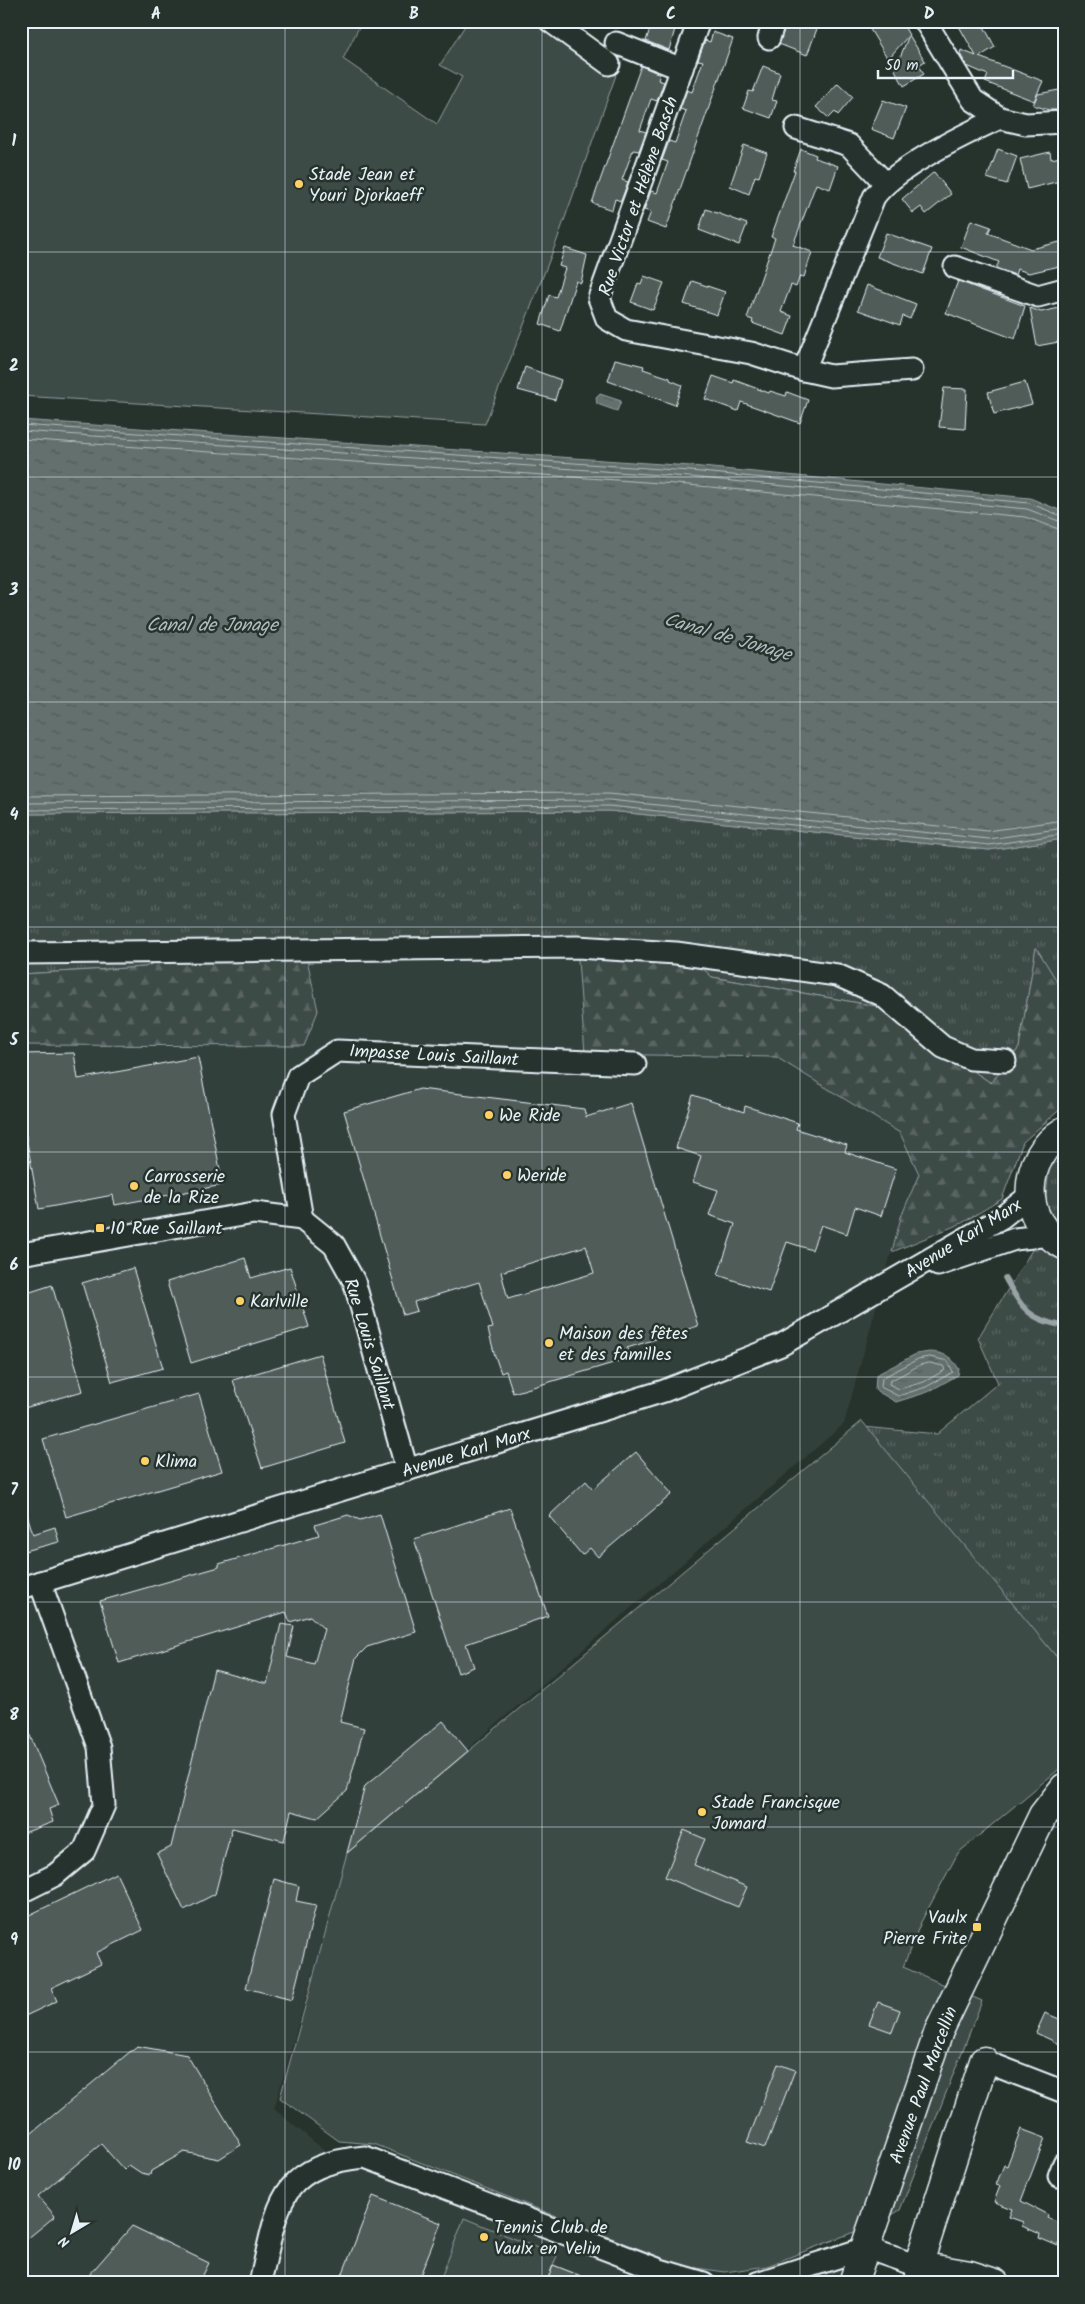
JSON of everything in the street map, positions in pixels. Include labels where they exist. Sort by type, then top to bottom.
[{"type":"main road","points":[[1057,1240],[1034,1210],[1030,1195],[1031,1177],[1037,1159],[1047,1144],[1064,1131]]},
{"type":"main road","name":"Avenue Paul Marcellin","points":[[853,2283],[939,2031],[1043,1815],[1064,1788]]},
{"type":"main road","points":[[918,2266],[984,2062]]},
{"type":"main road","points":[[918,2266],[951,2283]]},
{"type":"main road","points":[[918,2266],[970,2275],[995,2283]]},
{"type":"street","points":[[550,21],[609,64]]},
{"type":"street","name":"Rue Victor et Hélène Basch","points":[[700,21],[599,298],[607,319],[626,330],[751,354],[831,376],[912,370]]},
{"type":"street","points":[[925,21],[973,100],[1000,118],[1026,124],[1064,122]]},
{"type":"street","points":[[616,44],[682,70]]},
{"type":"street","points":[[804,370],[874,196],[884,183],[967,133],[1000,118]]},
{"type":"street","points":[[796,128],[849,145],[884,183]]},
{"type":"street","points":[[955,266],[1038,296],[1064,289]]},
{"type":"street","points":[[21,953],[577,946],[676,952],[837,975],[882,995],[943,1047],[971,1059],[1005,1061]]},
{"type":"street","name":"Impasse Louis Saillant","points":[[302,1219],[284,1114],[298,1076],[336,1051],[635,1064]]},
{"type":"street","name":"Avenue Karl Marx","points":[[31,1585],[664,1391],[781,1345],[1001,1218],[1030,1195]]},
{"type":"street","points":[[21,1254],[254,1213],[302,1219]]},
{"type":"street","name":"Rue Louis Saillant","points":[[302,1219],[334,1245],[354,1281],[408,1470]]},
{"type":"street","name":"Avenue Karl Marx","points":[[895,1280],[1015,1239],[1057,1240]]},
{"type":"street","points":[[21,1892],[55,1875],[84,1851],[104,1805],[99,1747],[31,1585]]},
{"type":"street","points":[[984,2062],[1064,2092]]},
{"type":"street","points":[[260,2283],[279,2203],[296,2179],[312,2168],[338,2159],[366,2157],[660,2270],[704,2283]]},
{"type":"street","points":[[757,2283],[866,2248],[918,2266]]},
{"type":"shaded area","points":[[577,944],[622,1053],[776,1057],[900,1133],[919,1174],[901,1217],[844,1424],[347,1853],[274,2109],[329,2154],[677,2283],[21,2283],[21,997],[318,1011],[304,945]]},
{"type":"shaded area","points":[[848,2265],[843,2283],[791,2283]]},
{"type":"green space","name":"Stade Jean et Youri Djorkaeff","points":[[21,21],[362,21],[343,59],[437,124],[462,77],[440,65],[468,21],[538,21],[616,75],[556,243],[485,424],[21,396]]},
{"type":"green space","points":[[609,811],[989,850],[1064,839],[1064,993],[1036,948],[1019,1048],[991,1083],[876,1006],[712,977],[676,943],[189,946],[145,967],[21,974],[21,814]]},
{"type":"green space","points":[[676,943],[712,977],[876,1006],[991,1083],[1019,1048],[1036,947],[1064,993],[1064,1106],[1023,1142],[1002,1199],[962,1223],[892,1252],[901,1217],[919,1174],[900,1133],[776,1057],[585,1054],[577,947]]},
{"type":"green space","points":[[304,945],[318,1011],[304,1046],[21,1045],[21,974],[145,967],[189,946]]},
{"type":"green space","points":[[1064,1154],[1064,1666],[863,1427],[937,1434],[998,1383],[978,1338],[1032,1250],[1045,1205],[1049,1169]]},
{"type":"green space","name":"Stade Francisque Jomard","points":[[862,1421],[1064,1666],[1064,1765],[958,1853],[921,1922],[903,1967],[982,2001],[900,2210],[882,2221],[767,2266],[725,2272],[682,2266],[374,2144],[339,2141],[280,2098],[347,1853]]},
{"type":"green space","name":"Tennis Club de Vaulx en Velin","points":[[464,2218],[557,2256],[553,2265],[599,2283],[439,2283]]},
{"type":"water","points":[[600,394],[621,401],[617,411],[597,404],[596,398]]},
{"type":"water","name":"Canal de Jonage","points":[[21,420],[691,466],[1030,498],[1064,512],[1064,839],[989,850],[609,811],[21,814]]},
{"type":"water","points":[[930,1352],[944,1354],[950,1358],[959,1369],[958,1375],[928,1392],[896,1402],[875,1390],[876,1375],[916,1354]]},
{"type":"building","points":[[787,21],[820,21],[807,55],[779,44]]},
{"type":"building","points":[[865,21],[901,21],[909,35],[888,59]]},
{"type":"building","points":[[956,21],[981,21],[995,47],[979,57],[1043,81],[1034,101],[985,82],[988,75],[967,66],[960,54],[961,50],[976,56]]},
{"type":"building","points":[[652,22],[675,29],[669,50],[646,41]]},
{"type":"building","points":[[713,32],[733,39],[666,229],[647,222],[651,212],[644,210],[651,191],[657,193],[668,162],[662,160],[669,141],[675,143],[686,111],[680,109],[687,90],[692,92],[703,61],[698,60],[705,40],[710,42]]},
{"type":"building","points":[[909,35],[925,61],[919,65],[924,74],[904,86],[895,70]]},
{"type":"building","points":[[641,66],[660,74],[658,80],[664,82],[657,101],[651,99],[640,130],[646,132],[639,151],[633,150],[622,180],[628,182],[621,201],[615,199],[612,210],[592,203]]},
{"type":"building","points":[[763,66],[780,73],[772,100],[777,101],[771,118],[743,108],[749,91],[753,92]]},
{"type":"building","points":[[838,83],[853,97],[838,115],[835,112],[829,118],[816,107]]},
{"type":"building","points":[[1064,89],[1064,110],[1049,110],[1033,105],[1038,94]]},
{"type":"building","points":[[883,100],[906,108],[894,138],[871,129]]},
{"type":"building","points":[[744,145],[767,153],[759,177],[755,176],[749,194],[730,186]]},
{"type":"building","points":[[801,149],[816,155],[815,158],[838,166],[830,189],[816,184],[793,245],[812,252],[804,277],[800,276],[796,287],[791,285],[781,312],[792,316],[785,335],[752,323],[753,320],[747,318],[775,238],[771,237]]},
{"type":"building","points":[[998,149],[1017,156],[1007,184],[987,178]]},
{"type":"building","points":[[1050,152],[1051,159],[1061,157],[1064,180],[1027,189],[1020,159]]},
{"type":"building","points":[[934,172],[951,194],[926,214],[921,207],[913,213],[902,199]]},
{"type":"building","points":[[706,209],[747,224],[739,245],[699,230]]},
{"type":"building","points":[[971,220],[991,227],[988,233],[1031,249],[1064,241],[1064,265],[1029,273],[1017,269],[1015,275],[996,268],[999,262],[961,247]]},
{"type":"building","points":[[886,233],[932,249],[923,274],[877,257]]},
{"type":"building","points":[[565,248],[587,255],[581,283],[576,281],[560,331],[540,324],[549,295],[556,297],[565,268],[559,266]]},
{"type":"building","points":[[644,276],[664,283],[653,310],[631,302],[638,283],[641,284]]},
{"type":"building","points":[[692,281],[725,292],[717,315],[684,304]]},
{"type":"building","points":[[958,281],[1025,306],[1015,339],[946,313]]},
{"type":"building","points":[[867,285],[916,304],[910,319],[903,316],[900,325],[858,310]]},
{"type":"building","points":[[1064,307],[1064,341],[1037,346],[1030,308],[1041,312]]},
{"type":"building","points":[[615,359],[644,366],[643,369],[670,378],[670,380],[682,385],[675,405],[608,381]]},
{"type":"building","points":[[525,367],[561,380],[555,400],[518,390]]},
{"type":"building","points":[[713,376],[733,383],[734,380],[769,393],[770,391],[786,396],[787,392],[808,400],[800,423],[741,402],[738,411],[705,399]]},
{"type":"building","points":[[1025,382],[1032,404],[994,414],[988,392]]},
{"type":"building","points":[[944,388],[967,389],[965,429],[939,427]]},
{"type":"building","points":[[74,1053],[78,1079],[198,1057],[223,1185],[115,1205],[113,1195],[39,1209],[21,1108],[21,1054]]},
{"type":"building","name":"Weride","points":[[420,1089],[584,1109],[586,1117],[631,1103],[698,1326],[627,1348],[630,1358],[513,1393],[506,1371],[501,1373],[495,1356],[488,1329],[493,1328],[479,1282],[414,1302],[417,1311],[403,1315],[344,1111]],"holes":[[[586,1246],[594,1273],[508,1299],[501,1272]]]},
{"type":"building","points":[[693,1095],[744,1112],[745,1106],[798,1123],[796,1129],[847,1145],[845,1152],[896,1169],[881,1216],[855,1207],[847,1234],[821,1225],[812,1250],[787,1242],[769,1292],[718,1275],[735,1224],[709,1215],[718,1190],[693,1182],[701,1156],[676,1148]]},
{"type":"building","points":[[245,1258],[251,1278],[290,1267],[309,1327],[191,1363],[167,1282]]},
{"type":"building","points":[[133,1268],[163,1368],[112,1382],[82,1283]]},
{"type":"building","points":[[52,1285],[83,1391],[21,1409],[21,1295]]},
{"type":"building","points":[[320,1354],[345,1443],[262,1468],[233,1380]]},
{"type":"building","points":[[199,1394],[222,1471],[66,1517],[43,1439]]},
{"type":"building","points":[[636,1452],[672,1494],[598,1557],[590,1548],[582,1555],[549,1516],[586,1481],[593,1489]]},
{"type":"building","points":[[25,1508],[33,1534],[55,1527],[59,1542],[21,1552],[21,1509]]},
{"type":"building","points":[[510,1508],[548,1616],[466,1644],[474,1667],[458,1673],[414,1539]]},
{"type":"building","points":[[380,1514],[416,1632],[367,1647],[356,1658],[340,1722],[364,1728],[347,1791],[317,1818],[291,1811],[284,1841],[232,1828],[215,1894],[184,1910],[157,1854],[171,1847],[214,1670],[267,1684],[281,1624],[294,1626],[287,1657],[314,1664],[324,1629],[310,1616],[290,1622],[286,1612],[119,1663],[100,1601],[219,1567],[219,1564],[319,1535],[315,1525],[348,1515],[360,1520]]},
{"type":"building","points":[[21,1714],[59,1805],[49,1809],[53,1822],[21,1834]]},
{"type":"building","points":[[443,1721],[468,1751],[347,1853],[365,1786]]},
{"type":"building","points":[[684,1830],[705,1839],[694,1865],[747,1887],[738,1907],[665,1877]]},
{"type":"building","points":[[116,1873],[143,1930],[96,1953],[101,1964],[51,1988],[57,2001],[21,2018],[21,1919]]},
{"type":"building","points":[[274,1879],[299,1886],[296,1901],[316,1905],[292,2000],[246,1988]]},
{"type":"building","points":[[878,2002],[900,2010],[892,2032],[869,2024]]},
{"type":"building","points":[[1045,2013],[1064,2021],[1064,2046],[1036,2033]]},
{"type":"building","points":[[137,2046],[187,2055],[241,2145],[219,2159],[184,2152],[151,2171],[150,2175],[141,2173],[129,2165],[124,2170],[101,2144],[38,2196],[55,2216],[21,2244],[21,2142]]},
{"type":"building","points":[[778,2064],[795,2070],[765,2148],[747,2142]]},
{"type":"building","points":[[1021,2129],[1045,2138],[1021,2201],[1048,2215],[1047,2218],[1064,2225],[1064,2244],[1060,2243],[1058,2246],[1039,2238],[1040,2234],[1022,2226],[1023,2222],[1009,2217],[1012,2209],[994,2202],[1000,2186],[996,2185],[1004,2165],[1007,2166]]},
{"type":"building","points":[[373,2196],[441,2223],[417,2283],[339,2283]]},
{"type":"building","points":[[132,2226],[209,2263],[199,2283],[82,2283]]},
{"type":"building","points":[[553,2265],[596,2282],[596,2283],[546,2283]]},
{"type":"waterway","points":[[1005,1278],[1027,1311],[1042,1320],[1064,1326]]},
{"type":"place","name":"Stade Jean et Youri Djorkaeff","points":[[299,184]]},
{"type":"place","name":"We Ride","points":[[489,1115]]},
{"type":"place","name":"Weride","points":[[507,1175]]},
{"type":"place","name":"Carrosserie de la Rize","points":[[134,1186]]},
{"type":"place","name":"10 Rue Saillant","points":[[100,1228]]},
{"type":"place","name":"Karlville","points":[[240,1301]]},
{"type":"place","name":"Maison des fêtes et des familles","points":[[549,1343]]},
{"type":"place","name":"Klima","points":[[145,1461]]},
{"type":"place","name":"Stade Francisque Jomard","points":[[702,1812]]},
{"type":"place","name":"Vaulx Pierre Frite","points":[[977,1927]]},
{"type":"place","name":"Tennis Club de Vaulx en Velin","points":[[484,2237]]}]
